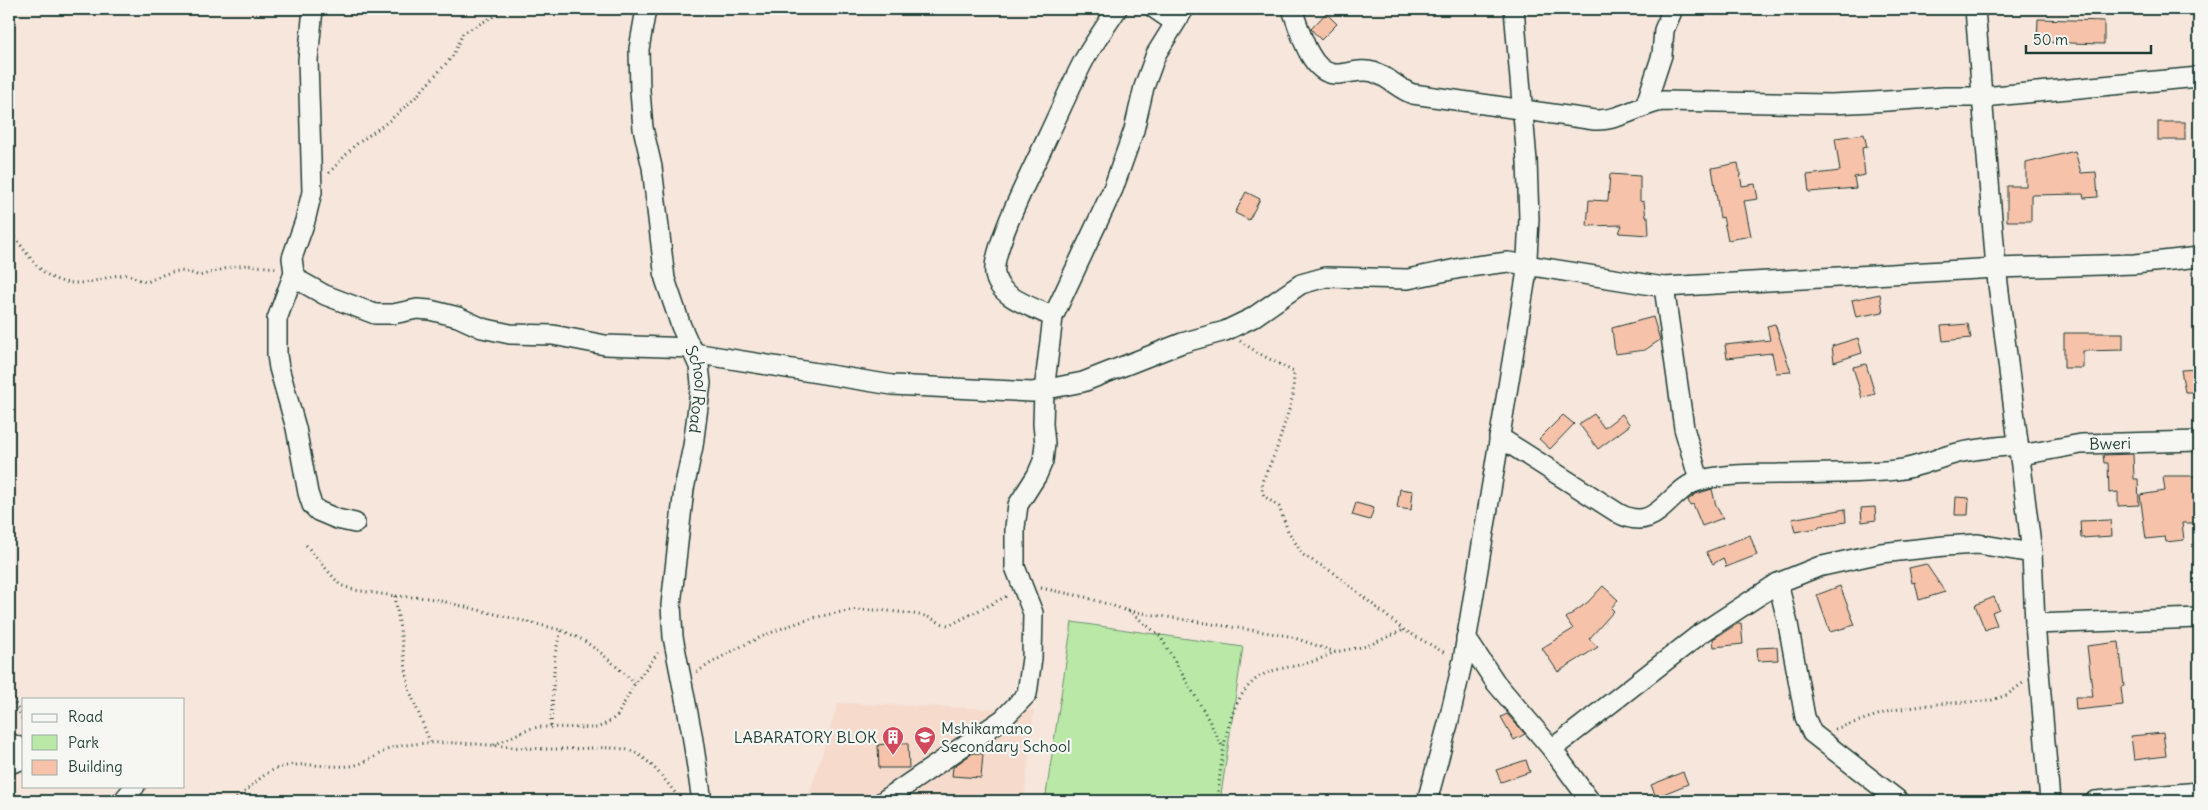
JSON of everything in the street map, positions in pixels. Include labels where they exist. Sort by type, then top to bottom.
[{"type":"street","points":[[313,9],[308,60],[312,192],[305,221],[292,258],[293,271],[277,319],[277,355],[296,428],[308,493],[312,504],[318,512],[355,523]]},
{"type":"street","name":"School Road","points":[[646,9],[639,49],[640,91],[643,128],[652,167],[665,279],[681,326],[693,351],[701,383],[694,446],[684,489],[671,605],[672,637],[702,794]]},
{"type":"street","points":[[1053,317],[1001,289],[995,274],[995,262],[999,247],[1028,177],[1085,59],[1117,9]]},
{"type":"street","points":[[884,801],[1002,720],[1027,694],[1034,628],[1033,613],[1015,567],[1015,527],[1018,505],[1038,475],[1043,462],[1045,444],[1043,424],[1044,391],[1053,317],[1113,189],[1131,138],[1144,87],[1156,54],[1179,15],[1155,9]]},
{"type":"street","points":[[1292,9],[1306,48],[1321,68],[1330,73],[1370,71],[1385,77],[1397,87],[1412,94],[1600,120],[1624,114],[1646,104],[1679,100],[1831,104],[1945,97],[1983,97],[2199,77]]},
{"type":"street","points":[[1427,801],[1448,724],[1462,660],[1528,264],[1529,219],[1523,110],[1514,9]]},
{"type":"street","points":[[1646,104],[1662,56],[1664,30],[1673,9]]},
{"type":"street","points":[[1975,9],[1996,268],[2032,553],[2038,671],[2050,801]]},
{"type":"street","points":[[293,271],[300,281],[325,295],[375,314],[393,314],[417,309],[430,310],[458,317],[482,328],[510,334],[553,335],[605,345],[693,351],[892,385],[1044,391],[1083,382],[1175,346],[1225,331],[1252,318],[1301,284],[1318,278],[1408,279],[1497,263],[1528,264],[1664,287],[1996,268],[2135,264],[2199,257]]},
{"type":"street","points":[[1499,437],[1628,519],[1636,520],[1651,516],[1699,480],[1684,428],[1664,287]]},
{"type":"street","name":"Bweri","points":[[1699,480],[1724,475],[1854,473],[1898,470],[1928,463],[1953,454],[1982,448],[2020,450],[2081,444],[2199,441]]},
{"type":"street","points":[[1552,749],[1700,634],[1778,583],[1818,567],[1882,553],[1978,544],[2032,553]]},
{"type":"street","points":[[1778,583],[1788,624],[1805,717],[1812,733],[1899,801]]},
{"type":"street","points":[[2035,624],[2199,618]]},
{"type":"street","points":[[1466,638],[1496,682],[1552,749],[1590,801]]},
{"type":"street","points":[[9,743],[22,748]]},
{"type":"street","points":[[9,764],[22,760]]},
{"type":"street","points":[[122,801],[133,788]]},
{"type":"street","points":[[2095,801],[2199,792]]},
{"type":"street","points":[[702,794],[718,801]]},
{"type":"path","points":[[312,192],[354,146],[389,121],[414,98],[452,57],[464,33],[507,9]]},
{"type":"path","points":[[9,229],[34,262],[50,278],[62,282],[84,283],[120,275],[129,275],[146,282],[176,270],[188,271],[199,276],[246,265],[293,271]]},
{"type":"path","points":[[1225,331],[1260,354],[1292,369],[1295,376],[1293,395],[1281,435],[1263,480],[1262,492],[1264,496],[1280,507],[1288,532],[1303,554],[1334,573],[1404,630],[1435,649],[1462,660]]},
{"type":"path","points":[[306,544],[340,585],[354,590],[395,596],[429,598],[561,630],[582,640],[595,649],[635,683]]},
{"type":"path","points":[[682,682],[712,662],[755,640],[787,627],[833,615],[874,610],[924,616],[950,625],[1008,596],[1015,567]]},
{"type":"path","points":[[1023,585],[1085,597],[1129,611],[1289,636],[1335,652]]},
{"type":"path","points":[[395,596],[409,690],[430,742]]},
{"type":"path","points":[[1129,611],[1160,636],[1204,711],[1223,748]]},
{"type":"path","points":[[551,726],[555,654],[561,630]]},
{"type":"path","points":[[1217,801],[1223,748],[1240,695],[1252,681],[1269,672],[1315,661],[1335,652],[1367,646],[1404,630]]},
{"type":"path","points":[[493,745],[528,729],[551,726],[597,728],[607,723],[617,716],[649,662],[672,637]]},
{"type":"path","points":[[1812,733],[1842,728],[1893,710],[1945,703],[1988,701],[2007,695],[2038,671]]},
{"type":"path","points":[[9,690],[22,719]]},
{"type":"path","points":[[232,801],[265,774],[276,769],[298,765],[351,766],[397,747],[451,741],[553,750],[621,749],[634,752],[658,773],[681,801]]},
{"type":"shaded area","name":"Mshikamano Secondary School","points":[[838,703],[1034,710],[1024,801],[807,801]]},
{"type":"green space","points":[[1072,622],[1243,647],[1220,801],[1045,801]]},
{"type":"building","points":[[1326,13],[1337,24],[1321,40],[1311,29]]},
{"type":"building","points":[[2038,19],[2104,21],[2104,44],[2037,42]]},
{"type":"building","points":[[2158,122],[2185,122],[2185,140],[2158,140]]},
{"type":"building","points":[[1864,134],[1867,147],[1862,148],[1865,175],[1854,177],[1856,188],[1809,192],[1807,175],[1840,171],[1835,138]]},
{"type":"building","points":[[2075,151],[2081,173],[2096,172],[2098,197],[2084,198],[2083,194],[2031,195],[2031,221],[2007,221],[2007,186],[2026,186],[2026,163]]},
{"type":"building","points":[[1738,163],[1742,186],[1755,184],[1758,199],[1744,201],[1751,236],[1728,240],[1723,217],[1720,218],[1712,168]]},
{"type":"building","points":[[1610,174],[1640,176],[1640,201],[1644,202],[1646,217],[1648,217],[1649,235],[1619,233],[1622,225],[1587,226],[1589,200],[1608,201]]},
{"type":"building","points":[[1246,192],[1260,199],[1249,220],[1235,213]]},
{"type":"building","points":[[1880,294],[1883,312],[1856,317],[1852,300]]},
{"type":"building","points":[[1653,317],[1660,340],[1645,350],[1615,354],[1612,328]]},
{"type":"building","points":[[1775,324],[1791,372],[1776,373],[1772,353],[1727,358],[1725,345],[1770,340],[1767,326]]},
{"type":"building","points":[[1968,324],[1971,338],[1943,341],[1941,326]]},
{"type":"building","points":[[2064,333],[2123,333],[2123,350],[2083,351],[2083,368],[2064,368]]},
{"type":"building","points":[[1858,338],[1862,353],[1834,362],[1832,346]]},
{"type":"building","points":[[1866,364],[1875,394],[1862,398],[1853,367]]},
{"type":"building","points":[[2199,369],[2199,392],[2185,392],[2181,370]]},
{"type":"building","points":[[1594,414],[1604,428],[1622,414],[1630,425],[1598,449],[1579,424]]},
{"type":"building","points":[[1563,415],[1574,424],[1550,449],[1539,439]]},
{"type":"building","points":[[2133,454],[2134,479],[2138,479],[2139,505],[2118,506],[2118,492],[2109,493],[2108,463],[2104,463],[2103,455]]},
{"type":"building","points":[[2163,476],[2199,476],[2199,523],[2182,523],[2184,540],[2166,542],[2165,537],[2146,539],[2140,495],[2165,491]]},
{"type":"building","points":[[1400,489],[1413,491],[1411,510],[1397,508]]},
{"type":"building","points":[[1712,489],[1716,506],[1723,518],[1702,526],[1693,504],[1690,505],[1688,500],[1696,494]]},
{"type":"building","points":[[1956,497],[1969,498],[1968,515],[1955,515]]},
{"type":"building","points":[[1356,503],[1374,508],[1370,520],[1352,515]]},
{"type":"building","points":[[1875,507],[1876,520],[1862,522],[1861,508]]},
{"type":"building","points":[[1845,509],[1846,522],[1795,532],[1792,519]]},
{"type":"building","points":[[2111,520],[2112,536],[2081,538],[2080,521]]},
{"type":"building","points":[[1750,535],[1757,555],[1726,567],[1723,558],[1713,564],[1706,552]]},
{"type":"building","points":[[1926,564],[1945,592],[1919,600],[1915,582],[1912,583],[1909,568]]},
{"type":"building","points":[[1603,586],[1618,600],[1611,608],[1614,611],[1589,639],[1598,647],[1558,672],[1542,648],[1573,629],[1566,618],[1588,602]]},
{"type":"building","points":[[1840,586],[1855,625],[1830,632],[1817,595]]},
{"type":"building","points":[[1994,597],[1999,609],[1992,612],[1997,625],[1985,630],[1975,605]]},
{"type":"building","points":[[1741,623],[1743,644],[1714,647],[1713,639]]},
{"type":"building","points":[[2119,642],[2124,686],[2121,687],[2123,705],[2076,710],[2075,697],[2093,697],[2087,646]]},
{"type":"building","points":[[1777,647],[1778,660],[1758,661],[1757,648]]},
{"type":"building","points":[[1507,714],[1525,734],[1514,740],[1501,717]]},
{"type":"building","points":[[2163,733],[2166,756],[2134,760],[2131,736]]},
{"type":"building","name":"LABARATORY BLOK","points":[[908,743],[909,768],[879,768],[878,745]]},
{"type":"building","points":[[973,753],[983,754],[981,778],[952,776],[953,767]]},
{"type":"building","points":[[1526,760],[1530,772],[1501,782],[1496,770]]},
{"type":"building","points":[[1683,772],[1688,784],[1656,797],[1651,785]]},
{"type":"place","name":"LABARATORY BLOK","points":[[893,756]]},
{"type":"place","name":"Mshikamano Secondary School","points":[[925,756]]}]
